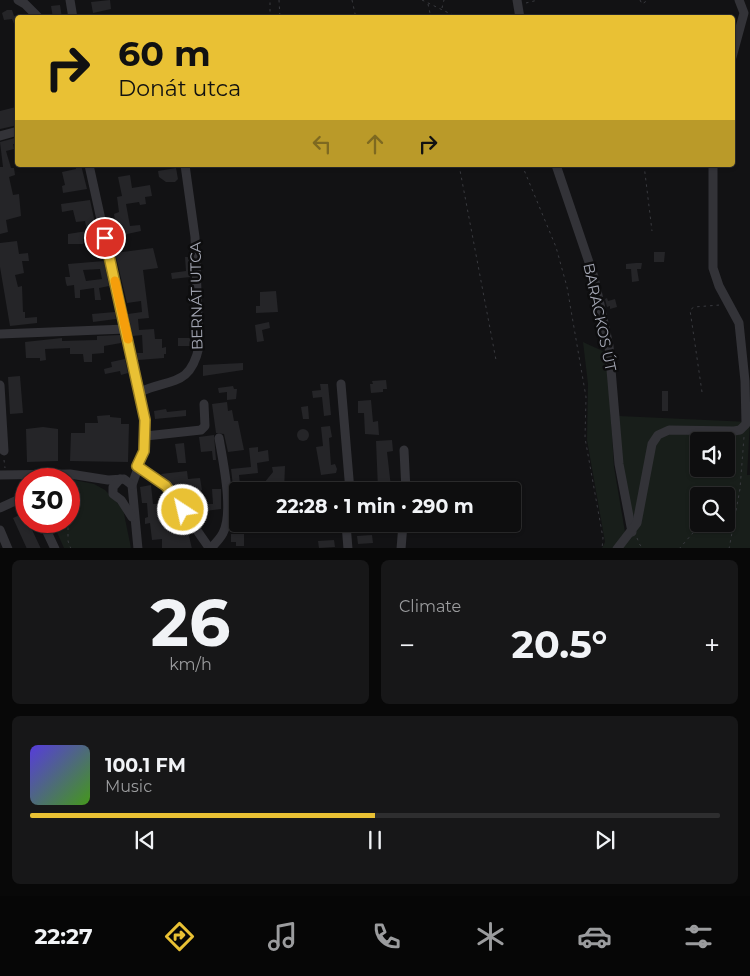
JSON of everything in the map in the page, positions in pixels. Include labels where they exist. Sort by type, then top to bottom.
[{"type":"street","points":[[18,0],[36,15]]},
{"type":"street","points":[[70,0],[72,15]]},
{"type":"street","points":[[735,48],[747,10],[739,0]]},
{"type":"street","points":[[518,2],[520,15]]},
{"type":"street","points":[[0,136],[15,132]]},
{"type":"street","points":[[88,167],[140,392],[146,436],[144,451],[137,466],[132,485],[138,548]]},
{"type":"street","name":"BERNÁT UTCA","points":[[140,392],[152,386],[173,382],[187,375],[196,359],[199,347],[196,236],[185,167]]},
{"type":"street","name":"BARACKOS ÚT","points":[[557,167],[594,277],[609,346],[619,464],[632,532]]},
{"type":"street","points":[[617,548],[632,532],[640,512],[652,444],[658,435],[669,430],[734,431],[740,430],[746,424],[741,333],[736,314],[715,278],[713,268],[713,167]]},
{"type":"street","points":[[0,334],[126,329]]},
{"type":"street","points":[[341,384],[349,482]]},
{"type":"street","points":[[0,385],[4,451]]},
{"type":"street","points":[[146,436],[201,430],[205,426],[204,404]]},
{"type":"street","points":[[137,466],[166,486],[210,548],[223,534],[227,510],[219,438]]},
{"type":"street","points":[[404,450],[406,482]]},
{"type":"street","points":[[112,491],[114,484],[137,466]]},
{"type":"street","points":[[80,476],[122,479],[132,485]]},
{"type":"street","points":[[93,478],[112,491],[115,497],[121,500],[135,522]]},
{"type":"street","points":[[121,500],[128,499],[132,494]]},
{"type":"street","points":[[0,508],[15,501]]},
{"type":"street","points":[[0,530],[8,548]]},
{"type":"street","points":[[347,532],[348,548]]},
{"type":"street","points":[[401,548],[402,532]]},
{"type":"street","points":[[48,533],[55,548]]},
{"type":"path","points":[[270,0],[270,15]]},
{"type":"path","points":[[279,0],[280,15]]},
{"type":"path","points":[[352,0],[355,15]]},
{"type":"path","points":[[422,0],[453,15]]},
{"type":"path","points":[[441,9],[444,0]]},
{"type":"path","points":[[518,2],[538,0]]},
{"type":"path","points":[[640,0],[642,4],[648,0]]},
{"type":"path","points":[[428,3],[430,15]]},
{"type":"path","points":[[459,167],[496,360]]},
{"type":"path","points":[[523,167],[556,247],[567,287],[586,397],[585,438],[603,538],[602,548]]},
{"type":"path","points":[[644,167],[652,231]]},
{"type":"path","points":[[702,392],[690,310],[694,307],[723,305],[729,302]]},
{"type":"path","points":[[729,548],[740,489],[746,424]]},
{"type":"path","points":[[3,475],[4,451]]},
{"type":"path","points":[[632,532],[644,548]]},
{"type":"path","points":[[679,548],[693,532]]},
{"type":"path","points":[[68,533],[68,541],[72,548]]},
{"type":"shaded area","points":[[583,342],[607,353],[614,467],[625,532],[633,520],[621,461],[619,416],[750,422],[747,475],[750,475],[750,548],[602,548],[605,542],[587,440],[588,384]]},
{"type":"shaded area","points":[[80,481],[94,484],[105,490],[123,509],[131,548],[64,548],[57,533],[80,533]]},
{"type":"building","points":[[110,0],[111,9],[93,13],[91,2]]},
{"type":"building","points":[[60,5],[62,15],[52,15],[51,6]]},
{"type":"building","points":[[12,10],[15,16],[15,26],[12,19],[4,20],[2,13]]},
{"type":"building","points":[[15,107],[15,126],[0,129],[0,111]]},
{"type":"building","points":[[15,138],[14,149],[6,151],[11,168],[14,168],[15,175],[9,177],[13,195],[19,194],[21,216],[6,220],[8,232],[0,234],[0,167],[3,167],[0,142]]},
{"type":"building","points":[[76,167],[82,167],[87,189],[63,193],[62,186],[65,185],[62,172],[76,169]]},
{"type":"building","points":[[176,168],[178,179],[175,182],[166,182],[159,177],[158,171]]},
{"type":"building","points":[[130,175],[132,188],[150,185],[152,196],[145,197],[146,204],[140,205],[139,202],[126,204],[130,226],[140,225],[141,231],[127,234],[124,238],[125,243],[113,245],[110,230],[116,229],[114,214],[119,212],[117,197],[122,196],[118,177]]},
{"type":"building","points":[[90,200],[98,237],[83,239],[83,244],[68,244],[68,234],[87,231],[85,221],[76,222],[73,210],[62,212],[61,204]]},
{"type":"building","points":[[17,241],[19,254],[28,253],[29,261],[22,261],[24,273],[15,275],[18,287],[22,286],[23,312],[25,312],[25,318],[37,317],[37,323],[10,326],[0,267],[0,243]]},
{"type":"building","points":[[153,248],[158,268],[143,270],[149,318],[138,319],[139,330],[154,329],[155,339],[162,339],[162,348],[166,347],[166,354],[164,354],[164,358],[138,360],[137,353],[143,353],[142,335],[133,336],[128,314],[142,312],[141,301],[127,303],[115,253]]},
{"type":"building","points":[[654,252],[665,252],[664,262],[654,262]]},
{"type":"building","points":[[185,257],[189,257],[190,277],[172,279],[171,273],[186,271]]},
{"type":"building","points":[[104,261],[109,286],[99,288],[101,300],[95,300],[94,288],[80,290],[80,298],[75,298],[74,285],[67,286],[66,283],[65,277],[70,277],[68,264]],"holes":[[[100,269],[102,279],[86,281],[83,270]]]},
{"type":"building","points":[[642,263],[641,269],[637,269],[639,281],[632,282],[631,269],[626,269],[626,264]]},
{"type":"building","points":[[276,291],[278,312],[256,313],[256,306],[260,306],[260,292]]},
{"type":"building","points":[[607,298],[608,301],[615,299],[617,307],[610,309],[610,306],[607,307],[605,299]]},
{"type":"building","points":[[115,312],[116,319],[93,322],[92,314]]},
{"type":"building","points":[[269,322],[270,328],[262,330],[264,341],[257,342],[255,325]]},
{"type":"building","points":[[120,335],[121,343],[104,346],[104,353],[92,354],[92,362],[84,362],[83,354],[70,354],[70,348],[45,349],[46,360],[40,361],[40,358],[26,358],[25,342],[62,338],[62,341],[97,340],[97,336]]},
{"type":"building","points":[[178,338],[190,338],[191,346],[178,346]]},
{"type":"building","points":[[125,359],[128,373],[121,375],[120,371],[105,374],[104,369],[112,367],[111,362]]},
{"type":"building","points":[[243,363],[243,370],[203,376],[203,365]]},
{"type":"building","points":[[20,376],[23,413],[10,414],[8,377]]},
{"type":"building","points":[[386,380],[387,389],[383,389],[383,392],[371,393],[370,384],[373,384],[372,381]]},
{"type":"building","points":[[320,384],[328,384],[331,415],[324,416],[322,397],[313,398],[312,391],[321,390]]},
{"type":"building","points":[[233,386],[234,389],[237,389],[236,399],[227,400],[227,392],[219,393],[218,388]]},
{"type":"building","points":[[662,391],[668,391],[668,411],[662,411]]},
{"type":"building","points":[[371,400],[373,422],[378,421],[379,435],[365,434],[364,413],[358,413],[358,401]]},
{"type":"building","points":[[227,402],[228,411],[232,410],[234,421],[238,421],[244,450],[228,452],[224,434],[216,433],[212,404]]},
{"type":"building","points":[[308,406],[309,419],[303,419],[301,407]]},
{"type":"building","points":[[166,409],[167,412],[186,410],[186,416],[155,419],[154,411]]},
{"type":"building","points":[[110,415],[110,417],[121,418],[121,424],[129,424],[128,462],[70,461],[71,433],[85,433],[85,423],[98,423],[97,416]]},
{"type":"building","points":[[330,426],[332,437],[329,438],[331,465],[335,464],[337,469],[336,473],[321,475],[316,447],[323,446],[321,427]]},
{"type":"building","points":[[43,427],[58,429],[58,461],[27,462],[26,429]]},
{"type":"building","points":[[301,429],[305,429],[309,435],[305,441],[301,441],[297,437],[297,433]]},
{"type":"building","points":[[214,435],[216,460],[213,460],[212,451],[201,452],[199,437]]},
{"type":"building","points":[[392,440],[393,451],[387,452],[390,482],[378,482],[376,441]]},
{"type":"building","points":[[184,443],[186,463],[178,463],[175,444]]},
{"type":"building","points":[[258,447],[258,452],[268,450],[269,461],[257,463],[258,473],[239,475],[240,482],[233,482],[231,469],[251,467],[249,448]]},
{"type":"building","points":[[285,466],[284,482],[265,482],[273,472],[272,467]]},
{"type":"building","points":[[187,471],[188,479],[200,478],[202,490],[199,490],[200,504],[213,504],[212,489],[221,489],[221,509],[197,512],[197,506],[189,508],[181,492],[179,494],[161,474]]},
{"type":"building","points":[[151,485],[153,504],[159,504],[161,516],[169,515],[170,528],[187,527],[192,548],[162,548],[162,539],[152,540],[150,523],[145,524],[145,518],[148,517],[147,503],[142,503],[140,487]]},
{"type":"building","points":[[20,533],[34,533],[41,548],[27,548]]},
{"type":"building","points":[[231,534],[244,534],[244,546],[236,546],[236,542],[231,542]]},
{"type":"building","points":[[372,535],[373,543],[358,544],[357,536]]},
{"type":"building","points":[[334,540],[335,547],[319,548],[318,541]]},
{"type":"slow traffic","points":[[115,281],[128,339]]},
{"type":"route","points":[[105,238],[145,420],[146,436],[144,451],[137,466],[166,486],[183,510]]}]
